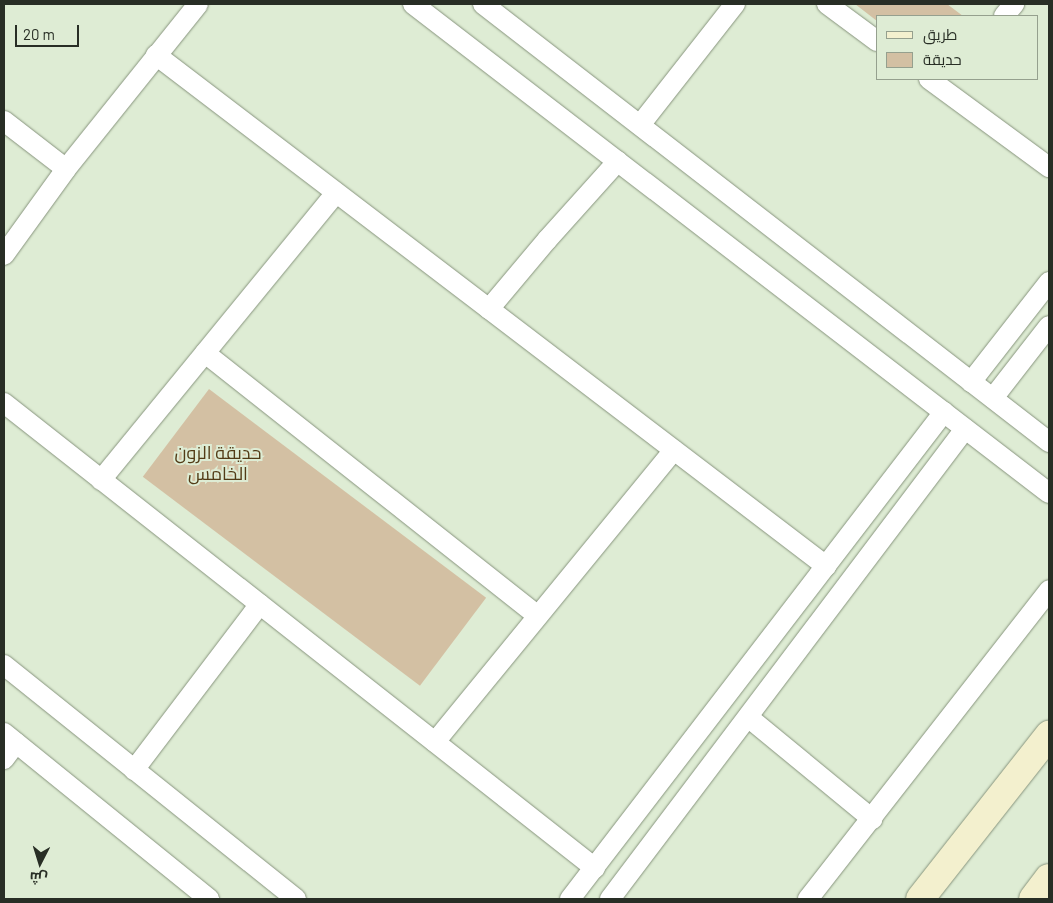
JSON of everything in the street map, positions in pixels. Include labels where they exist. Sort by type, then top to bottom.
[{"type":"main road","points":[[920,899],[1049,735]]},
{"type":"main road","points":[[1032,899],[1049,878]]},
{"type":"street","points":[[4,256],[66,169],[198,4]]},
{"type":"street","points":[[413,4],[1049,493]]},
{"type":"street","points":[[483,4],[1049,442]]},
{"type":"street","points":[[640,126],[735,4]]},
{"type":"street","points":[[827,4],[876,39]]},
{"type":"street","points":[[1005,15],[1014,4]]},
{"type":"street","points":[[156,55],[826,566]]},
{"type":"street","points":[[943,83],[1049,167]]},
{"type":"street","points":[[4,121],[66,169]]},
{"type":"street","points":[[489,309],[547,240],[618,162]]},
{"type":"street","points":[[101,480],[336,193]]},
{"type":"street","points":[[971,382],[1049,282]]},
{"type":"street","points":[[993,398],[1049,326]]},
{"type":"street","points":[[205,353],[538,616]]},
{"type":"street","points":[[4,403],[595,868]]},
{"type":"street","points":[[570,899],[944,412]]},
{"type":"street","points":[[610,899],[965,429]]},
{"type":"street","points":[[435,742],[674,450]]},
{"type":"street","points":[[808,899],[1049,590]]},
{"type":"street","points":[[134,770],[260,604]]},
{"type":"street","points":[[4,665],[296,899]]},
{"type":"street","points":[[748,716],[872,819]]},
{"type":"street","points":[[4,759],[10,738],[210,899]]},
{"type":"green space","points":[[855,4],[947,4],[962,15],[876,15],[876,20]]},
{"type":"green space","name":"حديقة الزون الخامس","points":[[209,389],[486,598],[420,686],[143,477]]}]
